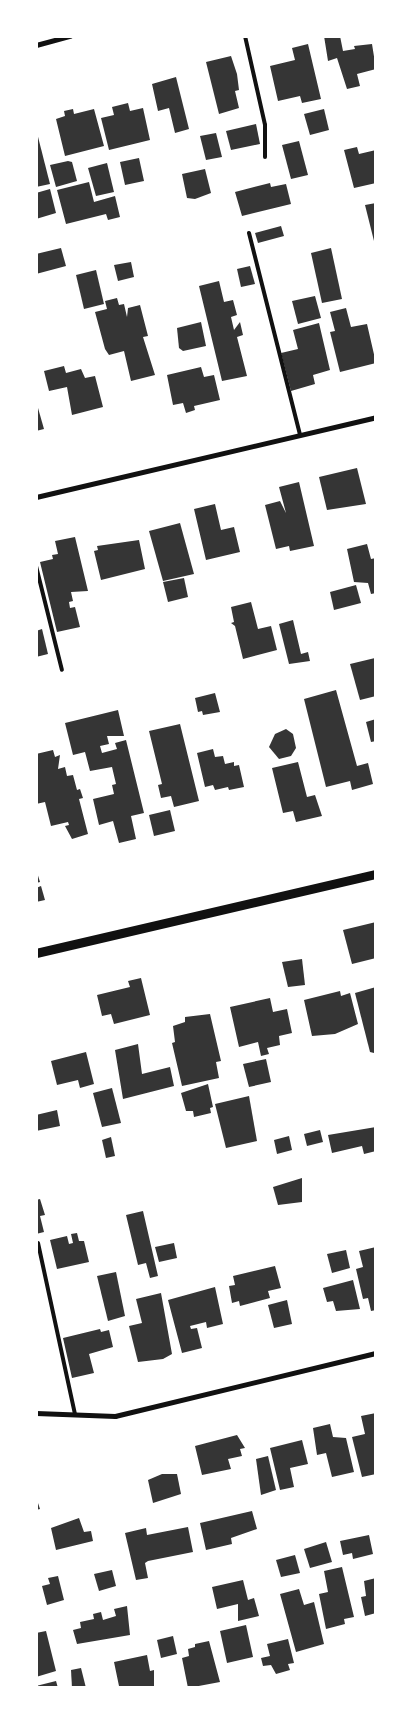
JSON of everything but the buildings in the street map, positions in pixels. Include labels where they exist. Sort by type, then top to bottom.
[{"type":"street","points":[[36,45],[70,36]]},
{"type":"street","points":[[36,498],[376,417]]},
{"type":"street","points":[[36,953],[376,874]]},
{"type":"street","points":[[36,1413],[115,1416],[376,1353]]},
{"type":"lane","points":[[245,36],[264,125],[265,157]]},
{"type":"lane","points":[[249,233],[300,435]]},
{"type":"lane","points":[[36,566],[62,670]]},
{"type":"lane","points":[[38,1243],[75,1414]]}]
